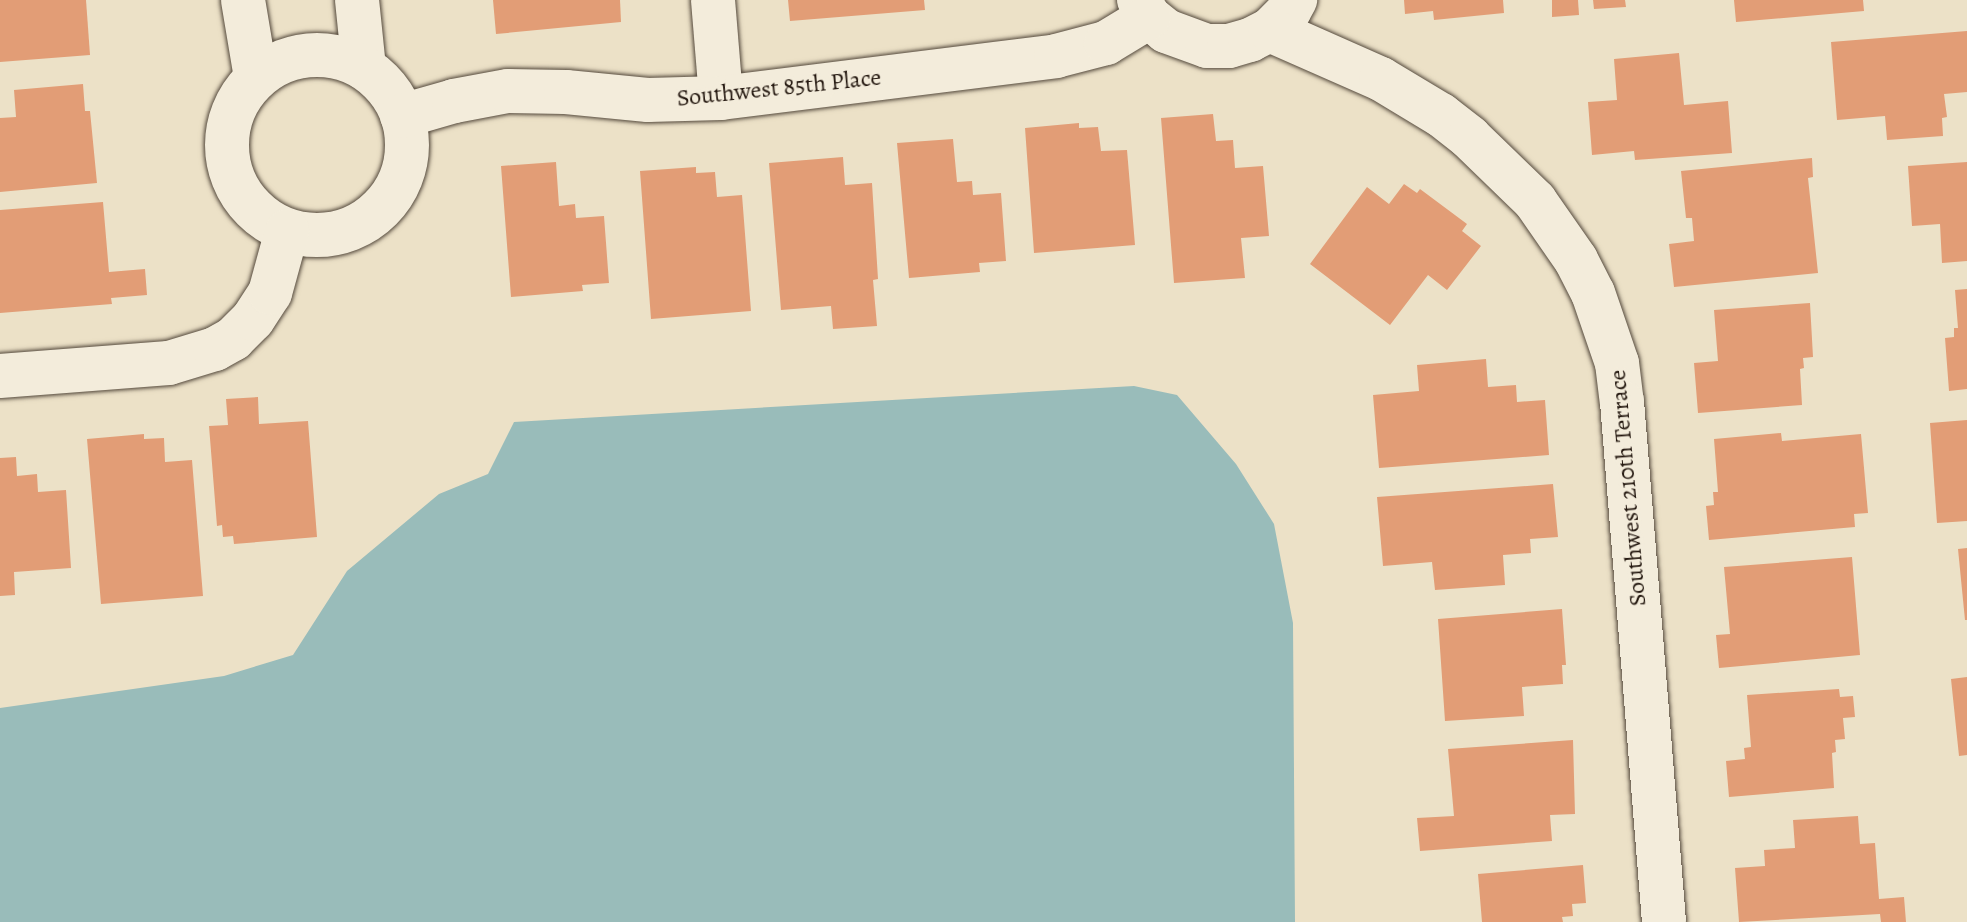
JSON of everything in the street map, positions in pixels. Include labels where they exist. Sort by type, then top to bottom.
[{"type":"street","points":[[243,0],[256,78]]},
{"type":"street","points":[[357,0],[364,68]]},
{"type":"street","points":[[713,0],[721,98]]},
{"type":"street","points":[[1144,8],[1186,41],[1207,46],[1229,46],[1282,15]]},
{"type":"street","name":"Southwest 85th Place","points":[[402,116],[454,101],[508,91],[566,92],[648,100],[721,98],[1080,52],[1106,43],[1144,8]]},
{"type":"street","name":"Southwest 210th Terrace","points":[[1282,15],[1469,137],[1535,201],[1569,249],[1593,293],[1617,363],[1622,402],[1664,922]]},
{"type":"street","points":[[308,55],[347,59],[364,68],[393,96],[407,135],[405,165],[393,193],[381,209],[347,230],[328,235],[287,231],[265,218],[245,200],[233,177],[228,150],[229,124],[239,99],[256,78],[289,59],[308,55]]},
{"type":"street","points":[[0,376],[169,363],[215,349],[233,339],[253,319],[270,293],[287,231]]},
{"type":"water","points":[[1134,386],[1177,395],[1236,464],[1274,524],[1293,623],[1295,922],[0,922],[0,708],[224,676],[293,655],[347,571],[439,494],[488,474],[514,422]]},
{"type":"building","points":[[0,0],[86,0],[90,55],[0,62]]},
{"type":"building","points":[[493,0],[620,0],[621,22],[496,34]]},
{"type":"building","points":[[788,0],[924,0],[925,10],[790,21]]},
{"type":"building","points":[[1404,0],[1503,0],[1504,13],[1434,20],[1433,11],[1405,14]]},
{"type":"building","points":[[1552,0],[1578,0],[1579,15],[1552,17]]},
{"type":"building","points":[[1593,0],[1625,0],[1626,7],[1594,9]]},
{"type":"building","points":[[1734,0],[1863,0],[1864,11],[1736,22]]},
{"type":"building","points":[[1967,31],[1967,92],[1944,94],[1947,117],[1942,118],[1943,136],[1887,140],[1885,116],[1837,120],[1831,42]]},
{"type":"building","points":[[1679,53],[1684,105],[1728,101],[1732,153],[1635,160],[1634,151],[1592,155],[1588,102],[1617,100],[1614,59]]},
{"type":"building","points":[[83,84],[85,111],[90,111],[97,183],[0,192],[0,118],[16,117],[14,90]]},
{"type":"building","points":[[1213,114],[1216,141],[1233,140],[1235,168],[1263,166],[1269,236],[1241,238],[1245,278],[1174,283],[1161,118]]},
{"type":"building","points":[[1079,123],[1079,128],[1098,127],[1101,151],[1127,150],[1135,245],[1034,253],[1025,128]]},
{"type":"building","points":[[953,139],[957,182],[972,181],[973,195],[1001,193],[1006,261],[979,263],[980,272],[909,278],[897,143]]},
{"type":"building","points":[[843,157],[845,185],[872,183],[878,279],[873,280],[877,326],[833,329],[831,306],[781,310],[769,163]]},
{"type":"building","points":[[1812,158],[1813,177],[1808,178],[1818,273],[1674,287],[1669,244],[1694,241],[1692,218],[1686,218],[1681,171]]},
{"type":"building","points":[[556,162],[559,206],[575,204],[576,218],[604,216],[609,283],[582,285],[583,291],[511,297],[501,166]]},
{"type":"building","points":[[1967,162],[1967,261],[1942,263],[1940,224],[1912,226],[1908,166]]},
{"type":"building","points":[[696,167],[696,173],[715,172],[717,197],[742,195],[751,311],[651,319],[640,171]]},
{"type":"building","points":[[1404,184],[1417,193],[1420,189],[1467,224],[1462,231],[1481,246],[1447,290],[1428,275],[1390,325],[1310,264],[1367,187],[1389,204]]},
{"type":"building","points":[[103,202],[109,272],[145,269],[147,295],[111,298],[112,304],[0,313],[0,210]]},
{"type":"building","points":[[1967,289],[1967,389],[1949,391],[1945,338],[1954,337],[1954,328],[1958,328],[1955,290]]},
{"type":"building","points":[[1810,303],[1813,357],[1803,358],[1804,368],[1800,369],[1802,405],[1698,413],[1694,363],[1718,361],[1714,310]]},
{"type":"building","points":[[1486,359],[1488,387],[1516,385],[1517,402],[1545,400],[1549,455],[1379,468],[1373,395],[1419,391],[1417,365]]},
{"type":"building","points":[[258,397],[259,424],[308,421],[317,537],[234,544],[233,536],[223,537],[222,525],[217,526],[209,426],[228,425],[226,399]]},
{"type":"building","points":[[1967,420],[1967,521],[1937,523],[1930,423]]},
{"type":"building","points":[[1781,433],[1782,441],[1861,434],[1868,513],[1854,514],[1855,527],[1709,540],[1706,506],[1714,505],[1713,492],[1718,492],[1714,439]]},
{"type":"building","points":[[144,434],[144,439],[164,438],[165,462],[192,460],[203,596],[101,604],[87,439]]},
{"type":"building","points":[[16,457],[17,476],[37,474],[38,492],[66,490],[71,568],[14,572],[15,595],[0,596],[0,458]]},
{"type":"building","points":[[1553,484],[1558,537],[1530,539],[1531,553],[1503,555],[1505,585],[1435,590],[1432,562],[1383,566],[1377,497]]},
{"type":"building","points":[[1967,548],[1967,620],[1965,620],[1958,549]]},
{"type":"building","points":[[1852,557],[1860,655],[1719,668],[1716,635],[1730,634],[1724,567]]},
{"type":"building","points":[[1562,609],[1566,665],[1562,665],[1563,684],[1522,687],[1524,716],[1445,721],[1438,619]]},
{"type":"building","points":[[1967,677],[1967,755],[1959,756],[1951,679]]},
{"type":"building","points":[[1839,689],[1840,697],[1853,696],[1855,717],[1843,718],[1845,739],[1835,740],[1836,752],[1832,753],[1834,788],[1729,797],[1726,761],[1745,759],[1744,748],[1751,747],[1747,695]]},
{"type":"building","points":[[1573,740],[1575,814],[1550,815],[1552,841],[1420,851],[1417,818],[1454,816],[1448,749]]},
{"type":"building","points":[[1858,816],[1860,844],[1875,843],[1879,899],[1904,897],[1906,922],[1881,922],[1880,914],[1739,922],[1735,868],[1765,866],[1764,850],[1795,848],[1793,820]]},
{"type":"building","points":[[1583,865],[1586,903],[1572,904],[1573,916],[1562,917],[1563,922],[1482,922],[1478,874]]}]
